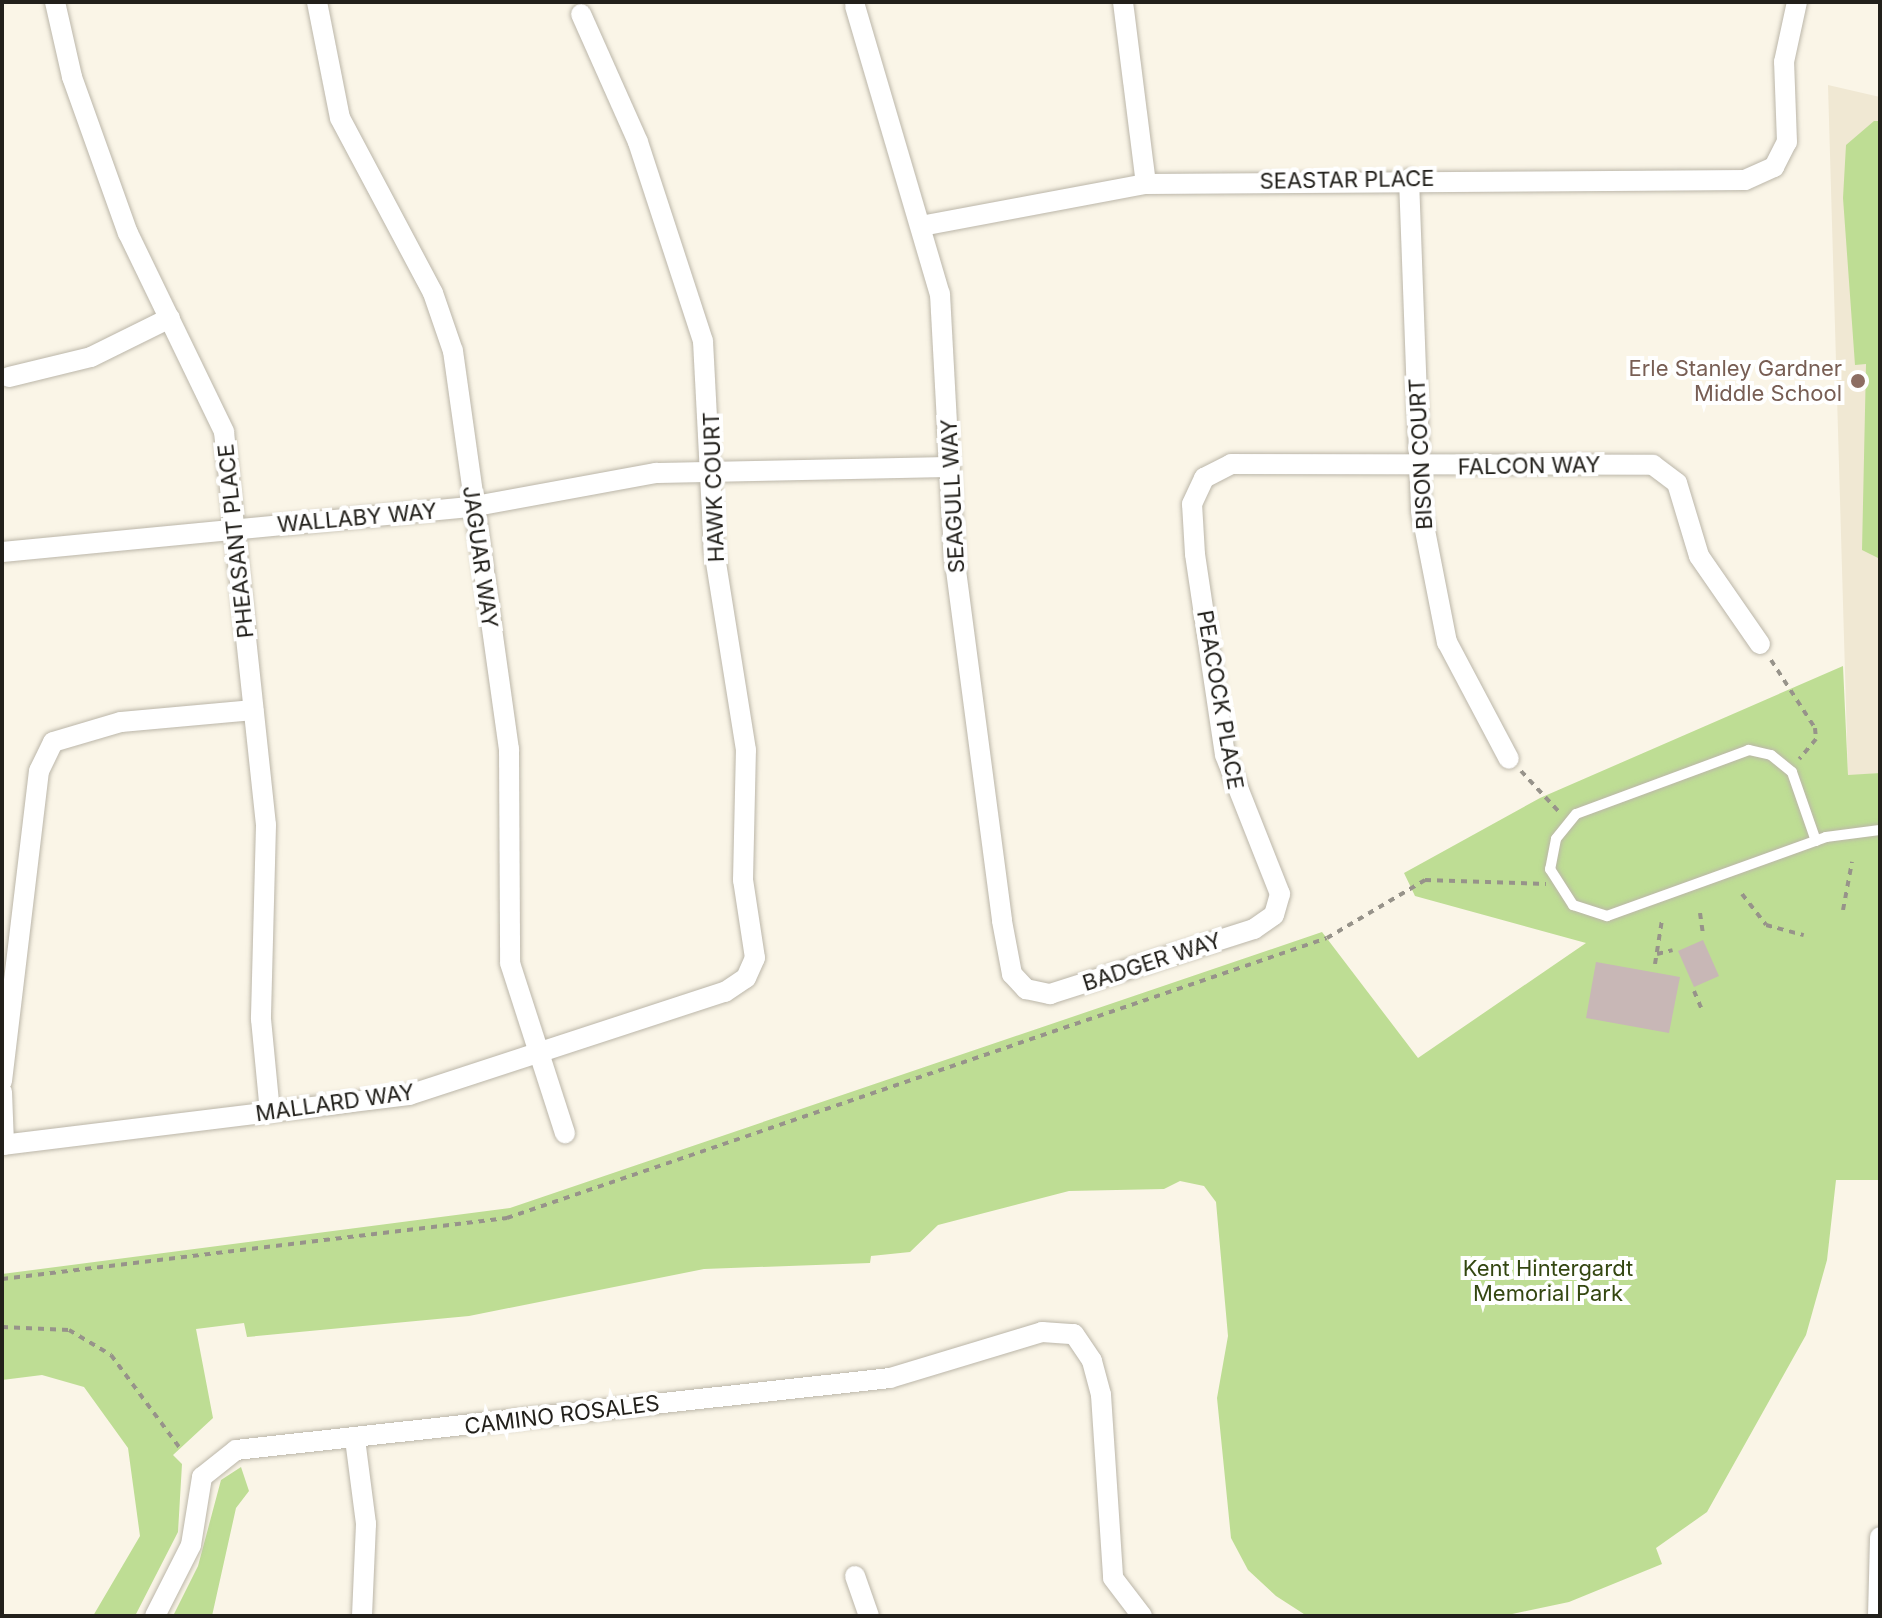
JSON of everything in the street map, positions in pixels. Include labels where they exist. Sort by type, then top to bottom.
[{"type":"street","name":"PHEASANT PLACE","points":[[55,2],[72,77],[128,233],[218,411],[236,530],[266,825],[261,1019],[270,1113]]},
{"type":"street","name":"JAGUAR WAY","points":[[317,2],[329,83],[354,154],[433,293],[453,351],[470,507],[509,749],[506,932],[538,1052],[565,1133]]},
{"type":"street","points":[[1123,2],[1146,184]]},
{"type":"street","name":"SEASTAR PLACE","points":[[921,226],[1146,184],[1409,179],[1745,180],[1774,167],[1787,142],[1784,62],[1797,2]]},
{"type":"street","name":"SEAGULL WAY","points":[[855,6],[921,226],[948,350],[954,555],[1002,921],[1012,974],[1026,989]]},
{"type":"street","name":"HAWK COURT","points":[[581,14],[638,142],[703,341],[714,551],[746,750],[743,880],[755,958],[746,978]]},
{"type":"street","name":"BISON COURT","points":[[1409,179],[1418,468],[1447,642],[1509,759]]},
{"type":"street","points":[[9,377],[91,357],[170,318]]},
{"type":"street","name":"FALCON WAY","points":[[1204,478],[1231,464],[1418,468],[1601,463],[1665,470],[1677,483],[1714,584],[1760,644]]},
{"type":"street","name":"WALLABY WAY","points":[[2,552],[470,507],[656,473],[950,467]]},
{"type":"street","name":"PEACOCK PLACE","points":[[1204,478],[1192,504],[1195,554],[1225,755],[1280,894],[1274,915]]},
{"type":"street","points":[[2,1081],[39,771],[53,742],[121,722],[253,710]]},
{"type":"street","name":"BADGER WAY","points":[[1026,989],[1050,994],[1254,929],[1274,915]]},
{"type":"street","name":"MALLARD WAY","points":[[3,1145],[409,1095],[725,992],[746,978]]},
{"type":"street","points":[[2,1092],[3,1145]]},
{"type":"street","name":"CAMINO ROSALES","points":[[155,1616],[191,1545],[202,1477],[215,1460],[236,1450],[890,1378],[1042,1332],[1074,1334],[1101,1395],[1113,1578],[1142,1616]]},
{"type":"street","points":[[355,1439],[366,1524],[362,1616]]},
{"type":"street","points":[[1878,1616],[1880,1537]]},
{"type":"street","points":[[855,1576],[869,1616]]},
{"type":"lane","points":[[1816,841],[1789,769],[1761,751],[1736,752],[1568,822],[1551,855],[1556,883],[1573,905],[1616,914],[1816,841],[1880,830]]},
{"type":"path","points":[[1760,644],[1815,728],[1809,751],[1789,769]]},
{"type":"path","points":[[1509,759],[1568,822]]},
{"type":"path","points":[[1843,910],[1852,862]]},
{"type":"path","points":[[2,1279],[507,1218],[1327,938],[1425,880],[1556,883]]},
{"type":"path","points":[[1742,894],[1766,925],[1804,935]]},
{"type":"path","points":[[1700,913],[1703,934]]},
{"type":"path","points":[[1655,964],[1662,920]]},
{"type":"path","points":[[1657,954],[1673,950]]},
{"type":"path","points":[[1694,991],[1703,1012]]},
{"type":"path","points":[[2,1327],[69,1330],[111,1355],[182,1451]]},
{"type":"shaded area","name":"Erle Stanley Gardner Middle School","points":[[1828,85],[1880,97],[1880,773],[1848,776]]},
{"type":"green space","points":[[1874,121],[1880,121],[1880,559],[1862,550],[1866,364],[1855,365],[1843,198],[1846,145]]},
{"type":"green space","name":"Kent Hintergardt Memorial Park","points":[[1843,666],[1848,775],[1880,773],[1880,1180],[1836,1180],[1827,1260],[1806,1335],[1707,1512],[1656,1548],[1662,1564],[1569,1602],[1503,1616],[1307,1616],[1276,1596],[1248,1570],[1231,1538],[1217,1398],[1228,1336],[1216,1202],[1204,1186],[1180,1181],[1164,1189],[1069,1191],[938,1225],[910,1252],[871,1256],[870,1263],[704,1269],[469,1316],[247,1337],[244,1323],[196,1329],[213,1418],[173,1455],[182,1464],[178,1532],[135,1616],[93,1616],[140,1536],[128,1448],[84,1387],[42,1375],[2,1380],[2,1274],[510,1208],[1322,932],[1418,1058],[1586,943],[1415,896],[1404,873],[1540,798]]},
{"type":"green space","points":[[241,1467],[249,1491],[236,1508],[212,1616],[173,1616],[198,1566],[221,1480]]},
{"type":"building","points":[[1703,940],[1719,976],[1694,987],[1678,951]]},
{"type":"building","points":[[1596,962],[1680,977],[1669,1033],[1586,1018]]},
{"type":"place","name":"Erle Stanley Gardner Middle School","points":[[1858,381]]}]
